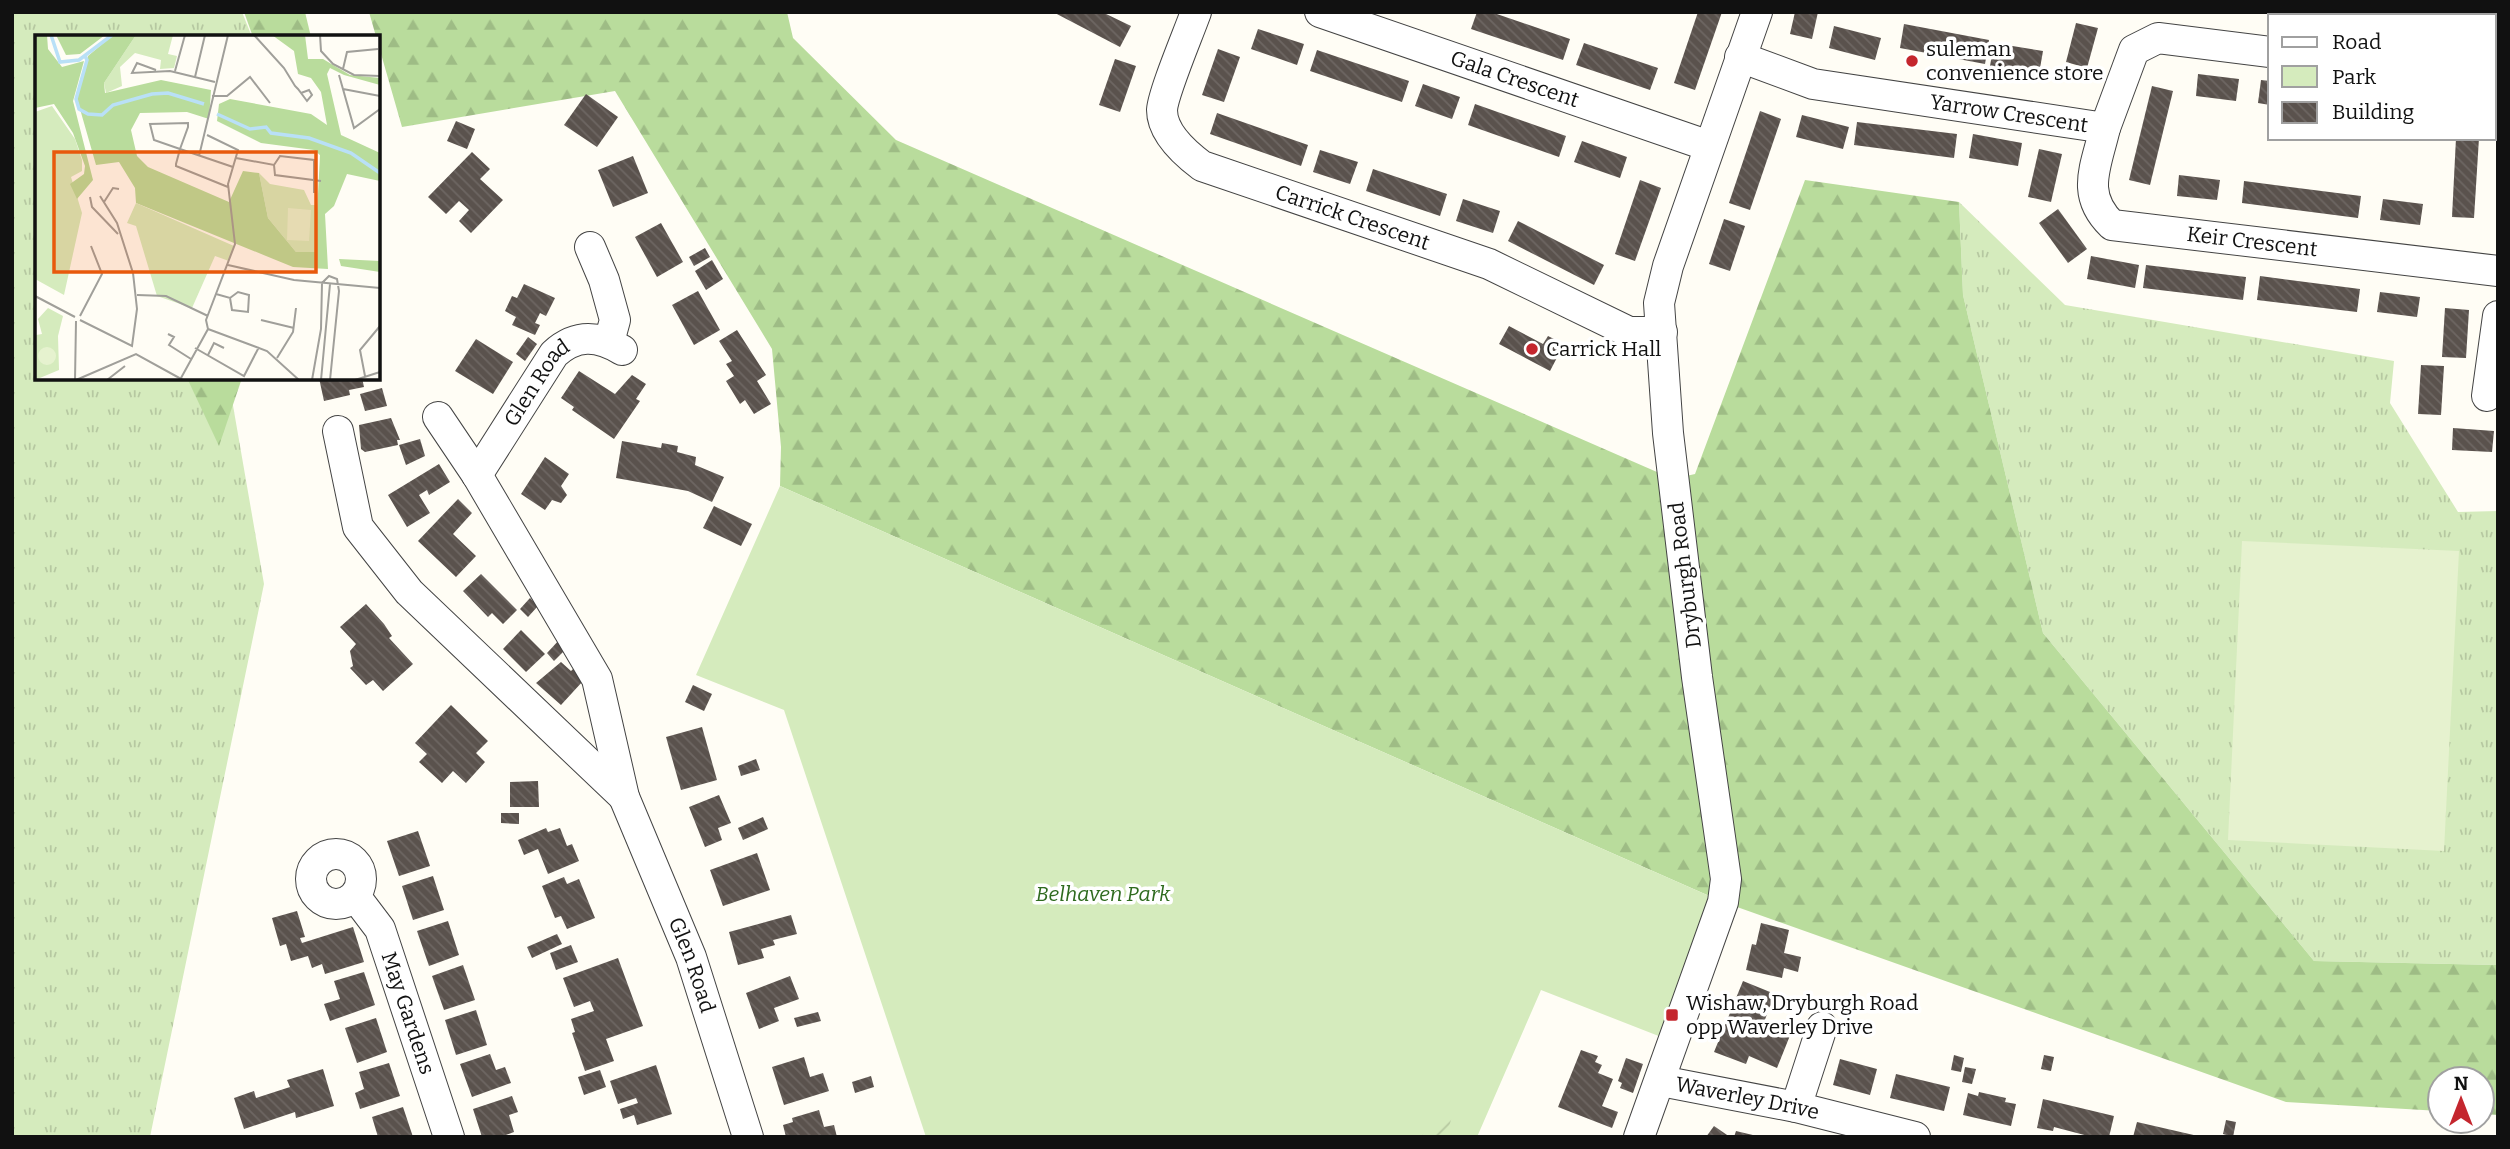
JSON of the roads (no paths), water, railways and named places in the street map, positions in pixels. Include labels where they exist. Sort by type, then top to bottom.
[{"type":"street","name":"Carrick Crescent","points":[[1196,12],[1162,111],[1168,130],[1184,153],[1202,166],[1489,264],[1629,332],[1662,332]]},
{"type":"street","name":"Gala Crescent","points":[[1320,12],[1394,24],[1709,146]]},
{"type":"street","name":"Dryburgh Road","points":[[1639,1137],[1723,902],[1726,879],[1673,479],[1659,303],[1668,267],[1757,12]]},
{"type":"street","name":"Yarrow Crescent","points":[[1740,57],[1813,84],[2105,128],[2134,50],[2158,38],[2268,52]]},
{"type":"street","name":"Keir Crescent","points":[[2105,128],[2092,187],[2097,211],[2112,225],[2498,271]]},
{"type":"street","name":"Glen Road","points":[[477,475],[554,354],[566,343],[583,338],[604,339],[616,346],[615,320],[604,280],[590,247]]},
{"type":"street","points":[[2487,396],[2498,316]]},
{"type":"street","name":"Glen Road","points":[[438,417],[477,475],[597,679],[624,797],[691,957],[748,1137]]},
{"type":"street","name":"Glen Road","points":[[338,431],[358,527],[409,592],[624,797]]},
{"type":"street","name":"May Gardens","points":[[355,896],[380,929],[449,1137]]},
{"type":"street","points":[[1796,1107],[1822,1027]]},
{"type":"street","name":"Waverley Drive","points":[[1661,1081],[1796,1107],[1915,1137]]},
{"type":"place","name":"suleman convenience store","points":[[1912,61]]},
{"type":"place","name":"Carrick Hall","points":[[1532,349]]},
{"type":"place","name":"Wishaw, Dryburgh Road opp Waverley Drive","points":[[1672,1015]]},
{"type":"park label","name":"Belhaven Park","points":[[1103,894]]}]
